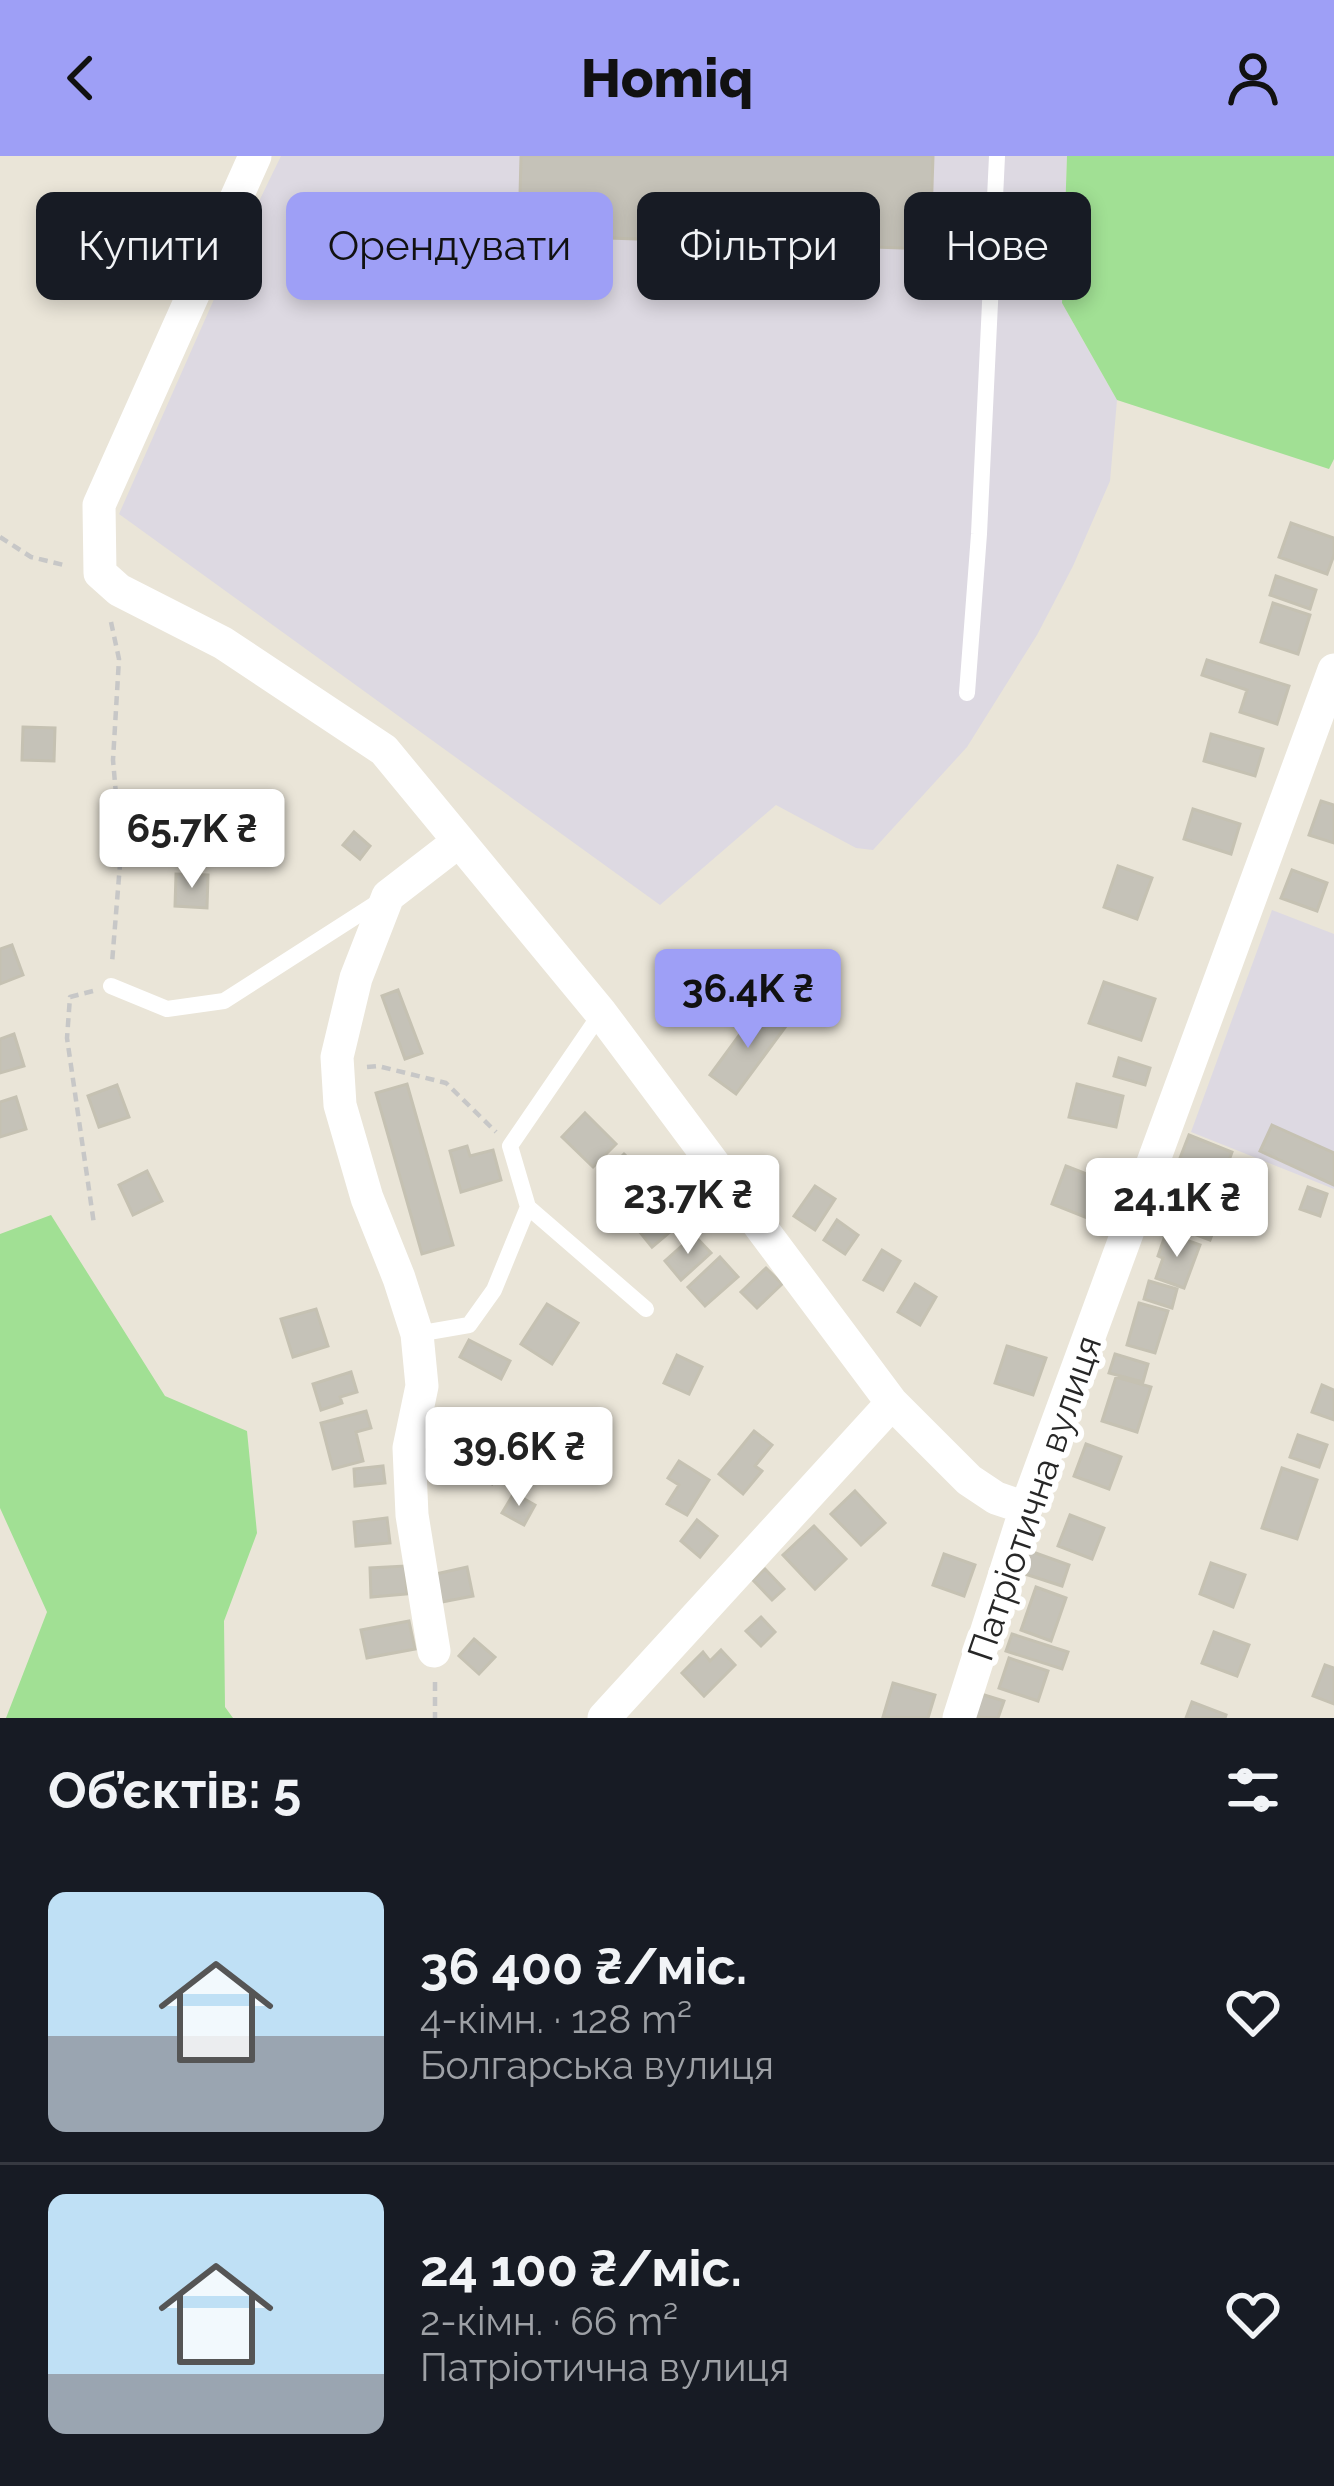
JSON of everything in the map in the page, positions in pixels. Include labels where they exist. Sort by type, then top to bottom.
[{"type":"street","points":[[255,156],[99,505],[100,573],[119,590],[223,643],[384,750],[601,1013],[892,1403],[969,1480],[996,1498],[1027,1508]]},
{"type":"street","name":"Патріотична вулиця","points":[[958,1718],[1027,1508],[1334,670]]},
{"type":"street","points":[[434,1651],[412,1515],[410,1448],[422,1386],[417,1334],[367,1198],[340,1106],[337,1057],[356,978],[388,896],[458,842]]},
{"type":"street","points":[[604,1718],[892,1403]]},
{"type":"lane","points":[[967,693],[997,156]]},
{"type":"lane","points":[[111,986],[167,1009],[224,1001],[388,896]]},
{"type":"lane","points":[[601,1013],[510,1147],[528,1207],[646,1309]]},
{"type":"lane","points":[[417,1334],[469,1325],[494,1290],[528,1207]]},
{"type":"path","points":[[0,537],[31,557],[100,573],[119,659],[113,760],[121,852],[111,986],[70,997],[67,1038],[94,1224]]},
{"type":"path","points":[[338,1070],[378,1066],[446,1083],[510,1147]]},
{"type":"path","points":[[434,1651],[435,1718]]},
{"type":"shaded area","points":[[281,156],[1067,156],[1066,192],[904,192],[904,300],[1062,300],[1117,400],[1110,481],[1037,635],[967,747],[873,850],[856,848],[776,805],[660,905],[119,514],[214,300],[262,300],[262,195]]},
{"type":"shaded area","points":[[1272,910],[1334,934],[1334,1189],[1191,1132]]},
{"type":"green space","points":[[1067,156],[1334,156],[1334,459],[1329,469],[1117,400],[1062,303],[1091,300],[1091,192],[1066,192]]},
{"type":"green space","points":[[51,1215],[165,1396],[247,1431],[257,1533],[224,1621],[225,1707],[233,1718],[6,1718],[47,1612],[0,1508],[0,1234]]},
{"type":"building","points":[[521,156],[933,156],[932,192],[904,192],[904,248],[880,247],[880,192],[637,192],[637,239],[613,238],[613,192],[520,192]]},
{"type":"building","points":[[1291,523],[1334,538],[1327,574],[1279,557]]},
{"type":"building","points":[[1276,576],[1316,590],[1310,609],[1270,595]]},
{"type":"building","points":[[1273,603],[1310,615],[1298,654],[1261,642]]},
{"type":"building","points":[[1207,660],[1289,686],[1277,724],[1240,712],[1247,690],[1202,675]]},
{"type":"building","points":[[23,727],[55,728],[54,761],[22,760]]},
{"type":"building","points":[[1211,734],[1263,749],[1255,776],[1204,761]]},
{"type":"building","points":[[1321,801],[1334,805],[1334,843],[1309,835]]},
{"type":"building","points":[[1193,809],[1240,824],[1231,854],[1184,839]]},
{"type":"building","points":[[354,832],[370,846],[360,859],[343,845]]},
{"type":"building","points":[[1118,866],[1152,878],[1137,919],[1104,907]]},
{"type":"building","points":[[1292,870],[1327,883],[1317,911],[1281,898]]},
{"type":"building","points":[[176,874],[208,875],[207,908],[175,906]]},
{"type":"building","points":[[12,945],[23,975],[0,984],[0,949]]},
{"type":"building","points":[[1104,982],[1155,999],[1141,1040],[1089,1023]]},
{"type":"building","points":[[398,990],[422,1053],[405,1059],[382,996]]},
{"type":"building","points":[[760,1007],[786,1026],[736,1094],[710,1075]]},
{"type":"building","points":[[14,1034],[24,1066],[0,1073],[0,1039]]},
{"type":"building","points":[[1119,1058],[1150,1068],[1145,1085],[1114,1076]]},
{"type":"building","points":[[407,1084],[453,1245],[422,1254],[376,1093]]},
{"type":"building","points":[[1077,1084],[1123,1096],[1116,1127],[1069,1117]]},
{"type":"building","points":[[117,1085],[129,1117],[99,1127],[88,1096]]},
{"type":"building","points":[[16,1097],[26,1129],[0,1137],[0,1102]]},
{"type":"building","points":[[585,1113],[616,1144],[593,1167],[562,1137]]},
{"type":"building","points":[[1272,1125],[1334,1153],[1334,1185],[1260,1151]]},
{"type":"building","points":[[1189,1135],[1232,1152],[1224,1174],[1180,1158]]},
{"type":"building","points":[[467,1146],[470,1156],[493,1150],[501,1180],[461,1192],[450,1151]]},
{"type":"building","points":[[624,1154],[654,1183],[633,1204],[603,1175]]},
{"type":"building","points":[[1066,1166],[1105,1181],[1090,1219],[1052,1204]]},
{"type":"building","points":[[147,1171],[162,1201],[133,1215],[119,1185]]},
{"type":"building","points":[[815,1186],[835,1199],[815,1230],[794,1216]]},
{"type":"building","points":[[1308,1187],[1327,1194],[1320,1216],[1300,1209]]},
{"type":"building","points":[[1174,1190],[1222,1208],[1210,1240],[1162,1222]]},
{"type":"building","points":[[661,1194],[683,1221],[652,1247],[630,1220]]},
{"type":"building","points":[[837,1220],[858,1235],[845,1254],[824,1240]]},
{"type":"building","points":[[1166,1233],[1200,1245],[1184,1288],[1156,1278]]},
{"type":"building","points":[[694,1235],[711,1253],[681,1280],[665,1261]]},
{"type":"building","points":[[882,1250],[900,1261],[883,1290],[864,1280]]},
{"type":"building","points":[[720,1257],[738,1277],[705,1306],[688,1287]]},
{"type":"building","points":[[766,1268],[782,1284],[757,1308],[741,1292]]},
{"type":"building","points":[[1149,1281],[1177,1289],[1172,1308],[1144,1299]]},
{"type":"building","points":[[915,1284],[936,1297],[920,1325],[898,1312]]},
{"type":"building","points":[[1139,1303],[1168,1311],[1155,1353],[1127,1345]]},
{"type":"building","points":[[547,1304],[578,1323],[552,1364],[521,1344]]},
{"type":"building","points":[[316,1309],[328,1346],[293,1357],[281,1319]]},
{"type":"building","points":[[469,1340],[510,1361],[501,1379],[460,1357]]},
{"type":"building","points":[[1007,1346],[1046,1358],[1033,1395],[995,1383]]},
{"type":"building","points":[[1115,1354],[1148,1364],[1143,1382],[1109,1373]]},
{"type":"building","points":[[677,1355],[702,1367],[689,1394],[664,1383]]},
{"type":"building","points":[[351,1372],[357,1392],[321,1410],[313,1384]]},
{"type":"building","points":[[1116,1377],[1151,1387],[1137,1432],[1102,1421]]},
{"type":"building","points":[[1322,1385],[1334,1390],[1334,1420],[1312,1412]]},
{"type":"building","points":[[366,1411],[371,1428],[356,1432],[363,1461],[333,1469],[321,1423]]},
{"type":"building","points":[[474,1412],[503,1430],[489,1452],[506,1462],[492,1484],[447,1456]]},
{"type":"building","points":[[579,1426],[610,1448],[595,1470],[563,1449]]},
{"type":"building","points":[[754,1431],[772,1445],[755,1466],[762,1471],[743,1494],[719,1474]]},
{"type":"building","points":[[1298,1435],[1327,1445],[1319,1467],[1290,1457]]},
{"type":"building","points":[[1086,1444],[1121,1457],[1109,1489],[1074,1476]]},
{"type":"building","points":[[679,1461],[709,1480],[687,1515],[667,1504],[679,1485],[668,1478]]},
{"type":"building","points":[[383,1466],[385,1483],[355,1486],[354,1469]]},
{"type":"building","points":[[1282,1468],[1317,1480],[1297,1539],[1262,1528]]},
{"type":"building","points":[[855,1491],[885,1523],[861,1545],[831,1514]]},
{"type":"building","points":[[514,1493],[535,1505],[524,1525],[502,1513]]},
{"type":"building","points":[[1070,1515],[1104,1528],[1092,1559],[1058,1546]]},
{"type":"building","points":[[387,1518],[390,1543],[356,1546],[354,1522]]},
{"type":"building","points":[[697,1520],[717,1536],[700,1557],[681,1541]]},
{"type":"building","points":[[814,1526],[846,1559],[815,1589],[783,1555]]},
{"type":"building","points":[[1030,1551],[1069,1565],[1062,1586],[1022,1573]]},
{"type":"building","points":[[944,1554],[975,1565],[964,1596],[933,1585]]},
{"type":"building","points":[[1211,1563],[1245,1575],[1233,1607],[1200,1594]]},
{"type":"building","points":[[405,1566],[407,1594],[371,1597],[370,1568]]},
{"type":"building","points":[[467,1567],[473,1596],[442,1602],[436,1574]]},
{"type":"building","points":[[765,1569],[784,1589],[772,1600],[753,1580]]},
{"type":"building","points":[[1036,1587],[1066,1598],[1051,1641],[1021,1630]]},
{"type":"building","points":[[761,1617],[775,1632],[761,1646],[746,1631]]},
{"type":"building","points":[[409,1621],[415,1649],[367,1658],[361,1630]]},
{"type":"building","points":[[1214,1632],[1249,1645],[1237,1676],[1202,1663]]},
{"type":"building","points":[[1012,1634],[1068,1652],[1062,1669],[1006,1651]]},
{"type":"building","points":[[474,1639],[495,1657],[479,1674],[459,1656]]},
{"type":"building","points":[[721,1650],[735,1665],[704,1696],[682,1673],[703,1652],[710,1661]]},
{"type":"building","points":[[1009,1658],[1048,1671],[1038,1701],[999,1688]]},
{"type":"building","points":[[1325,1665],[1334,1668],[1334,1704],[1313,1696]]},
{"type":"building","points":[[893,1683],[935,1695],[928,1718],[883,1717]]},
{"type":"building","points":[[981,1694],[1004,1701],[998,1718],[973,1717]]},
{"type":"building","points":[[1192,1702],[1226,1715],[1225,1718],[1186,1718]]}]
